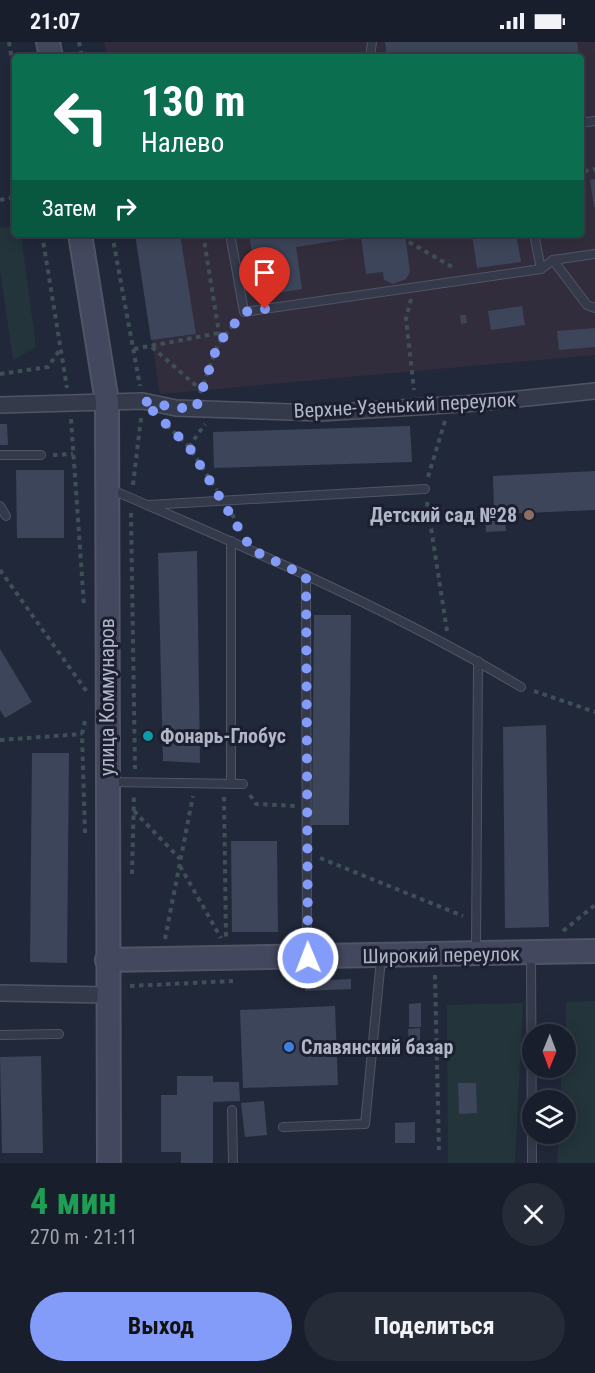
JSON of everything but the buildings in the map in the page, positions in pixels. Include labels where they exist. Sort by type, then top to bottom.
[{"type":"street","name":"улица Коммунаров","points":[[80,237],[107,402],[109,1163]]},
{"type":"street","name":"Верхне-Узенький переулок","points":[[0,405],[143,401],[176,408],[321,413],[450,405],[595,392]]},
{"type":"street","name":"Широкий переулок","points":[[107,960],[381,957],[595,951]]},
{"type":"street","points":[[0,993],[107,995]]},
{"type":"lane","points":[[231,237],[244,312],[541,269],[553,260],[595,254]]},
{"type":"lane","points":[[535,237],[541,269]]},
{"type":"lane","points":[[553,260],[587,305],[595,308]]},
{"type":"lane","points":[[0,455],[41,455]]},
{"type":"lane","points":[[107,488],[252,550],[449,646],[522,687]]},
{"type":"lane","points":[[147,505],[425,489]]},
{"type":"lane","points":[[0,506],[6,516]]},
{"type":"lane","points":[[228,784],[231,541]]},
{"type":"lane","points":[[306,576],[308,958]]},
{"type":"lane","points":[[476,955],[478,661]]},
{"type":"lane","points":[[107,781],[135,784],[243,784]]},
{"type":"lane","points":[[531,953],[532,1163]]},
{"type":"lane","points":[[283,1127],[365,1124],[381,957]]},
{"type":"lane","points":[[0,1035],[59,1034]]},
{"type":"lane","points":[[232,1110],[233,1163]]},
{"type":"path","points":[[9,42],[12,60]]},
{"type":"path","points":[[42,237],[70,403],[85,616]]},
{"type":"path","points":[[203,237],[220,340]]},
{"type":"path","points":[[408,242],[473,279]]},
{"type":"path","points":[[414,287],[406,319],[416,407]]},
{"type":"path","points":[[196,408],[220,340],[244,312]]},
{"type":"path","points":[[134,349],[219,333]]},
{"type":"path","points":[[152,346],[201,390]]},
{"type":"path","points":[[0,374],[48,367],[61,348]]},
{"type":"path","points":[[143,401],[189,447],[224,500],[252,550]]},
{"type":"path","points":[[449,646],[425,489],[450,405]]},
{"type":"path","points":[[41,455],[73,454]]},
{"type":"path","points":[[0,570],[91,698],[90,686]]},
{"type":"path","points":[[522,687],[595,711]]},
{"type":"path","points":[[0,740],[82,734]]},
{"type":"path","points":[[163,949],[195,784]]},
{"type":"path","points":[[134,811],[180,863],[226,946],[228,784]]},
{"type":"path","points":[[243,784],[256,804],[306,806]]},
{"type":"path","points":[[306,852],[475,921]]},
{"type":"path","points":[[561,933],[595,905]]},
{"type":"path","points":[[434,956],[439,1150]]},
{"type":"shaded area","points":[[104,42],[595,42],[595,355],[160,394],[135,237],[584,237],[584,54],[106,54]]},
{"type":"shaded area","points":[[12,226],[12,237],[21,237],[36,347],[13,360],[0,269],[0,228]]},
{"type":"shaded area","points":[[595,1001],[595,1163],[557,1163],[558,1144],[576,1144],[576,1090],[561,1090],[561,1078],[576,1078],[576,1024],[566,1024],[566,1002]]},
{"type":"shaded area","points":[[523,1003],[515,1163],[448,1163],[447,1005]]},
{"type":"place","name":"Детский сад №28","points":[[529,515]]},
{"type":"place","name":"Фонарь-Глобус","points":[[148,736]]},
{"type":"place","name":"Славянский базар","points":[[289,1047]]},
{"type":"route","points":[[265,309],[244,312],[220,340],[196,408],[176,408],[143,401],[189,447],[224,500],[252,550],[306,576],[305,763],[308,958]]}]
